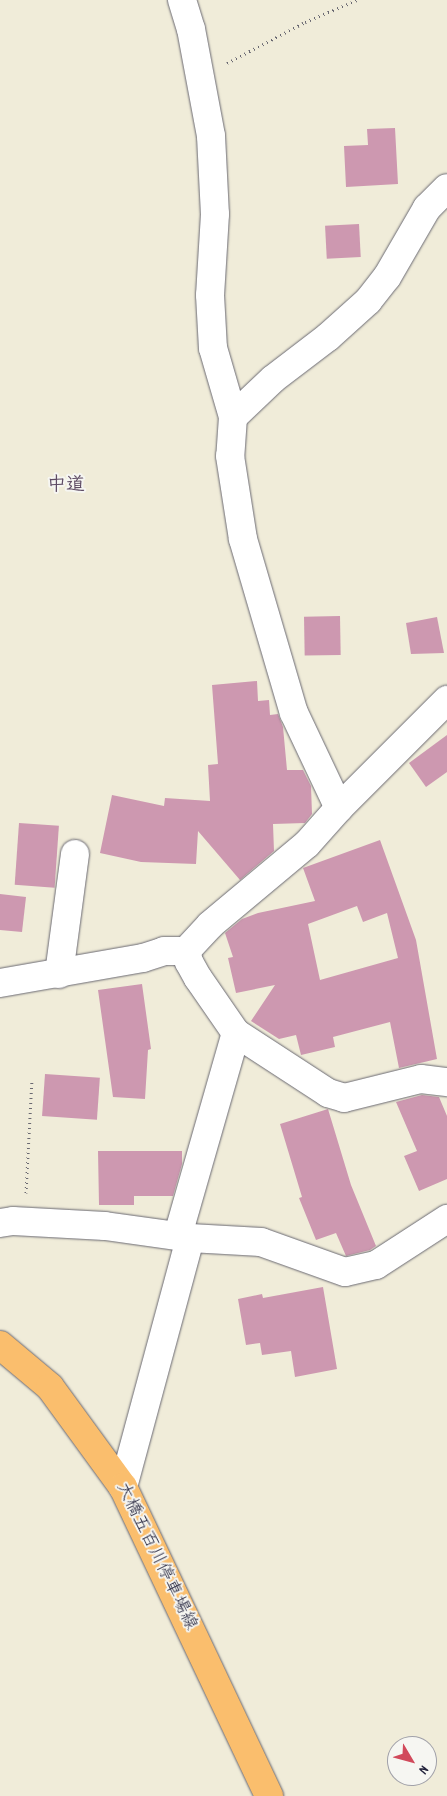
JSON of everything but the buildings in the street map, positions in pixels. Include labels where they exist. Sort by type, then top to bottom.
[{"type":"main road","name":"大橋五百川停車場線","points":[[0,1345],[50,1387],[123,1487],[269,1796]]},
{"type":"street","points":[[182,0],[200,77],[211,136],[216,214],[210,295],[213,348],[233,417],[230,456],[243,539],[294,713],[340,808]]},
{"type":"street","points":[[233,417],[273,379],[328,337],[368,301],[387,277],[427,208],[447,188]]},
{"type":"street","points":[[0,983],[59,974],[143,958],[164,952],[186,951],[210,926],[306,844],[447,700]]},
{"type":"street","points":[[59,974],[74,854]]},
{"type":"street","points":[[186,951],[189,962],[198,978],[236,1033],[315,1085],[344,1098],[421,1079],[447,1082]]},
{"type":"street","points":[[123,1487],[236,1033]]},
{"type":"street","points":[[12,1222],[105,1226],[184,1236],[261,1242],[345,1272],[376,1265],[447,1219]]},
{"type":"path","points":[[200,77],[305,22],[357,0]]},
{"type":"path","points":[[12,1222],[32,1079]]},
{"type":"district","name":"中道","points":[[66,487]]}]
